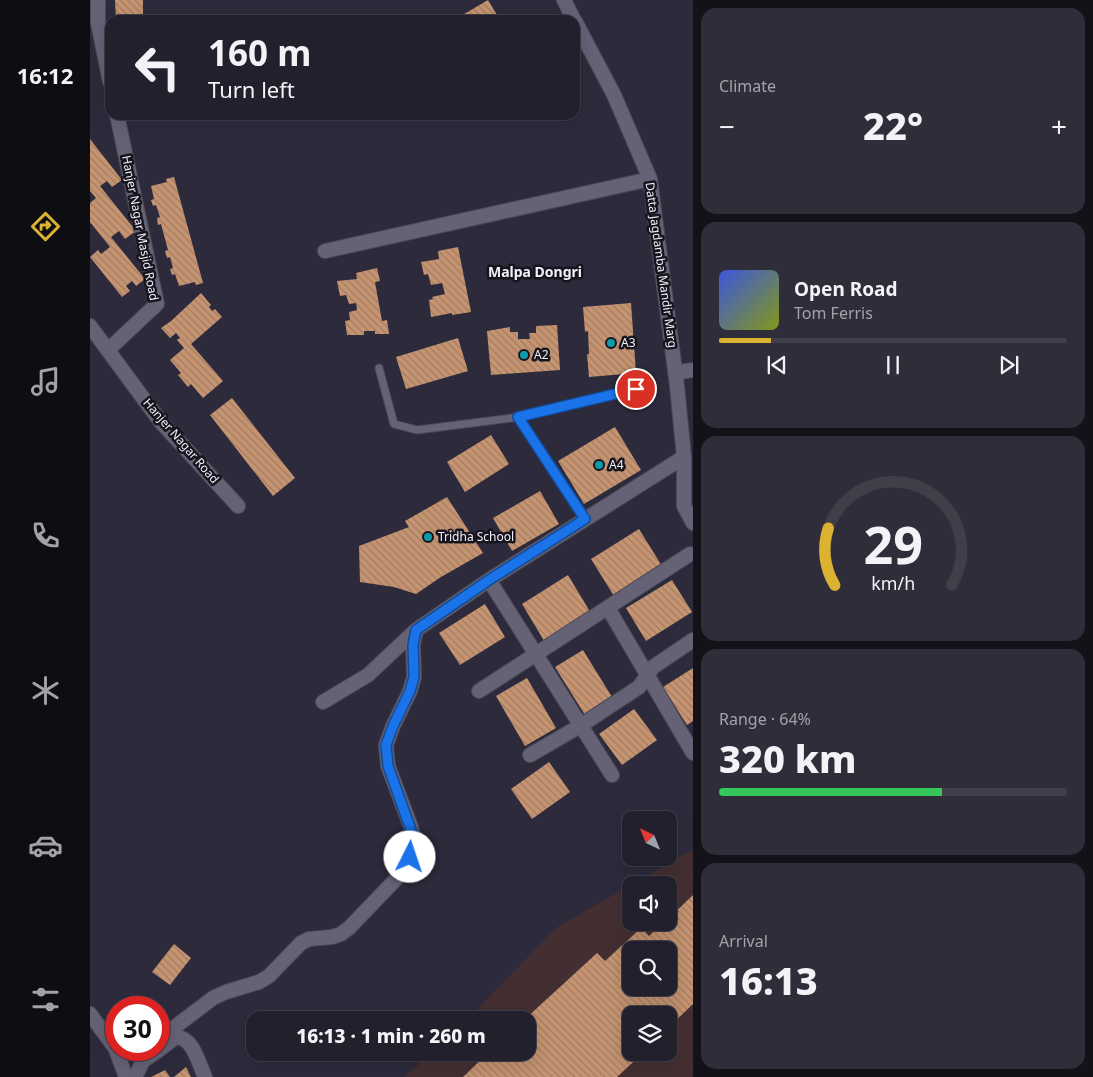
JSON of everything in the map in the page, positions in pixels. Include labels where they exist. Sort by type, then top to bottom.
[{"type":"street","points":[[98,0],[98,23],[105,57]]},
{"type":"street","name":"Datta Jagdamba Mandir Marg","points":[[564,0],[572,15]]},
{"type":"street","name":"Datta Jagdamba Mandir Marg","points":[[580,30],[614,95],[650,179],[676,373],[684,457],[684,506],[693,524]]},
{"type":"street","name":"Hanjer Nagar Masjid Road","points":[[108,350],[157,304],[118,120]]},
{"type":"street","points":[[325,251],[650,179]]},
{"type":"street","name":"Hanjer Nagar Road","points":[[90,326],[160,421],[238,506]]},
{"type":"street","points":[[676,373],[693,370]]},
{"type":"street","points":[[323,702],[368,675],[416,630],[489,580],[684,457]]},
{"type":"street","points":[[479,691],[690,554]]},
{"type":"street","points":[[489,580],[612,775]]},
{"type":"street","points":[[608,608],[693,753]]},
{"type":"street","points":[[170,1031],[213,998],[259,982],[269,976],[301,943],[309,939],[332,937],[341,934],[402,873],[410,857],[414,840],[388,766],[386,745],[410,691],[414,677],[413,645],[416,630]]},
{"type":"street","points":[[530,755],[580,726],[639,687],[653,668],[693,640]]},
{"type":"street","points":[[90,1014],[105,1035]]},
{"type":"street","points":[[170,1042],[176,1037],[186,1039],[205,1077]]},
{"type":"street","points":[[120,1061],[126,1077]]},
{"type":"street","points":[[130,1077],[138,1061]]},
{"type":"street","points":[[135,1077],[143,1061]]},
{"type":"lane","points":[[378,368],[394,424],[417,430],[518,417],[636,389]]},
{"type":"lane","points":[[518,417],[585,519]]},
{"type":"shaded area","points":[[693,849],[693,1077],[404,1077],[423,1061],[536,1061],[536,1011],[476,1011],[556,928],[622,890],[622,931],[677,931],[677,876],[646,876],[664,866],[678,866],[678,858]]},
{"type":"building","points":[[115,0],[143,0],[143,15],[116,15]]},
{"type":"building","points":[[488,0],[497,15],[462,15]]},
{"type":"building","points":[[90,139],[122,180],[112,187],[107,181],[100,186],[136,231],[125,239],[119,231],[111,237],[145,279],[136,286],[132,281],[126,286],[130,291],[122,297],[90,257],[98,250],[101,254],[110,247],[90,222],[90,203],[96,198],[90,191]]},
{"type":"building","points":[[174,177],[203,283],[196,285],[195,282],[179,286],[175,274],[172,275],[170,269],[173,268],[170,257],[167,258],[165,251],[168,250],[161,224],[158,225],[157,218],[160,217],[156,205],[153,206],[151,200],[154,199],[151,186],[167,182],[166,179]]},
{"type":"building","points":[[458,247],[471,312],[431,317],[429,300],[433,299],[432,297],[445,294],[442,283],[431,285],[428,274],[424,275],[421,262],[439,259],[438,251]]},
{"type":"building","points":[[377,268],[380,281],[375,282],[382,321],[387,320],[389,334],[375,334],[375,331],[364,331],[364,335],[347,335],[345,321],[350,320],[349,312],[357,310],[356,303],[349,304],[346,295],[340,296],[337,281],[357,279],[356,273]]},
{"type":"building","points":[[201,293],[211,305],[209,307],[212,311],[215,309],[222,317],[191,344],[223,381],[203,398],[191,384],[188,387],[178,375],[181,373],[170,360],[184,348],[177,340],[180,338],[176,333],[170,338],[161,328]]},
{"type":"building","name":"A3","points":[[631,303],[636,373],[589,377],[588,331],[585,332],[583,307]]},
{"type":"building","name":"A2","points":[[557,325],[560,370],[491,375],[487,331],[510,327],[510,332],[518,332],[518,339],[530,339],[529,333],[536,333],[536,326]]},
{"type":"building","points":[[458,338],[468,371],[406,389],[396,357]]},
{"type":"building","points":[[232,398],[295,478],[273,496],[210,415]]},
{"type":"building","name":"A4","points":[[615,427],[641,470],[584,504],[558,461]]},
{"type":"building","points":[[491,435],[509,464],[465,492],[447,462]]},
{"type":"building","points":[[540,491],[559,524],[512,551],[493,518]]},
{"type":"building","name":"Tridha School","points":[[447,497],[483,553],[416,594],[394,587],[360,582],[359,546],[409,527],[405,521]]},
{"type":"building","points":[[639,529],[662,566],[614,596],[591,559]]},
{"type":"building","points":[[568,575],[592,615],[546,644],[522,604]]},
{"type":"building","points":[[672,580],[692,612],[646,641],[626,608]]},
{"type":"building","points":[[485,604],[505,637],[460,665],[439,633]]},
{"type":"building","points":[[583,650],[612,697],[585,715],[555,667]]},
{"type":"building","points":[[693,668],[693,721],[687,725],[663,687]]},
{"type":"building","points":[[527,678],[556,728],[525,746],[496,696]]},
{"type":"building","points":[[634,709],[657,740],[622,765],[599,734]]},
{"type":"building","points":[[549,762],[570,792],[532,819],[511,789]]},
{"type":"building","points":[[693,895],[693,1004],[677,1019],[677,1006],[622,1006],[622,1061],[634,1061],[617,1077],[463,1077],[480,1061],[536,1061],[536,1011],[534,1011],[597,953],[605,961],[622,945],[622,996],[677,996],[677,941],[627,941],[638,931],[644,931],[649,936],[654,931],[677,931],[677,910]]},
{"type":"building","points":[[174,944],[191,958],[170,985],[152,972]]},
{"type":"building","points":[[186,1067],[191,1077],[174,1077]]},
{"type":"building","points":[[165,1070],[170,1077],[151,1077]]},
{"type":"place","name":"A3","points":[[611,343]]},
{"type":"place","name":"A2","points":[[524,355]]},
{"type":"place","name":"A4","points":[[599,465]]},
{"type":"place","name":"Tridha School","points":[[428,537]]},
{"type":"district","name":"Malpa Dongri","points":[[535,272]]},
{"type":"route","points":[[410,857],[414,840],[388,766],[386,745],[410,691],[414,677],[413,645],[416,630],[489,580],[585,519],[518,417],[636,389]]}]
